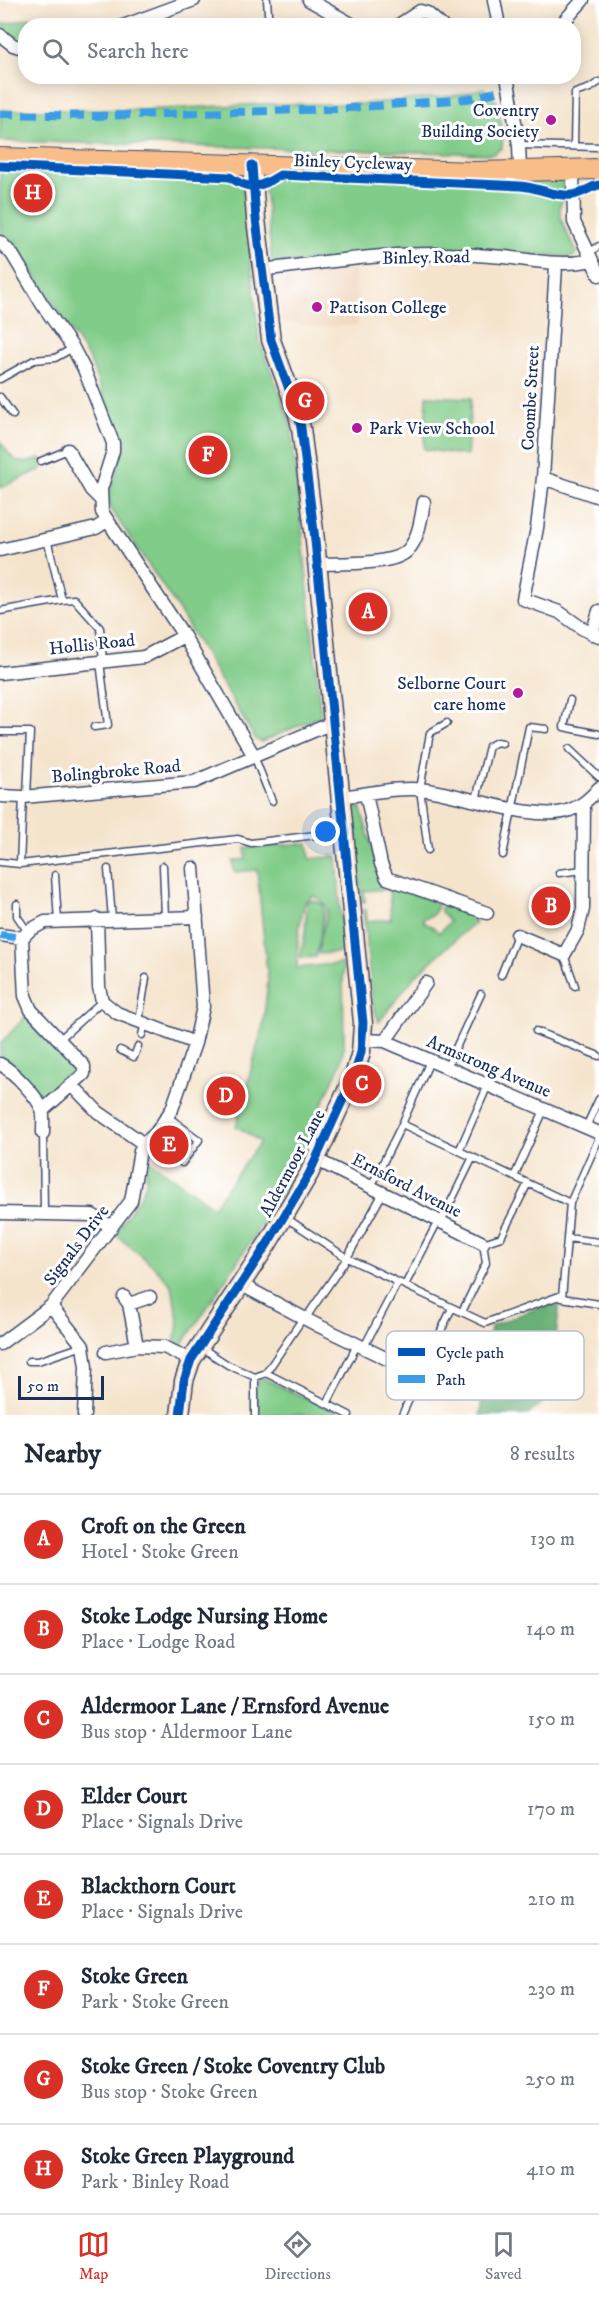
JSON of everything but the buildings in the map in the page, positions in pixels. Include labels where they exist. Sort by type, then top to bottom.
[{"type":"main road","points":[[0,158],[476,172],[599,169]]},
{"type":"street","points":[[145,18],[194,0]]},
{"type":"street","points":[[309,0],[341,18]]},
{"type":"street","points":[[494,0],[497,18]]},
{"type":"street","points":[[567,18],[583,0]]},
{"type":"street","points":[[407,18],[422,5],[433,18]]},
{"type":"street","points":[[0,35],[18,47]]},
{"type":"street","points":[[508,84],[519,145],[520,171]]},
{"type":"street","name":"Aldermoor Lane","points":[[180,1415],[184,1381],[195,1353],[284,1217],[315,1159],[355,1073],[363,1040],[317,564],[301,428],[271,340],[252,165]]},
{"type":"street","points":[[573,170],[573,215],[599,275]]},
{"type":"street","points":[[0,242],[12,254],[42,304],[73,348],[84,369],[113,443],[113,451],[101,489],[102,512],[156,591],[254,756]]},
{"type":"street","name":"Binley Road","points":[[262,270],[344,260],[431,254],[499,256],[560,263],[580,263],[590,257]]},
{"type":"street","name":"Coombe Street","points":[[560,263],[556,266],[543,478],[537,528],[523,599],[559,612],[595,635]]},
{"type":"street","points":[[68,450],[91,490],[100,499]]},
{"type":"street","points":[[543,478],[599,497]]},
{"type":"street","points":[[317,564],[385,560],[403,555],[415,538],[424,502]]},
{"type":"street","points":[[0,550],[96,528],[107,521]]},
{"type":"street","points":[[595,635],[599,611]]},
{"type":"street","name":"Hollis Road","points":[[0,673],[144,657],[184,636]]},
{"type":"street","name":"Bolingbroke Road","points":[[0,796],[25,797],[194,782],[332,723]]},
{"type":"street","points":[[340,797],[420,789],[548,814],[570,810],[584,804],[599,788]]},
{"type":"street","points":[[366,794],[381,864],[387,878],[487,913]]},
{"type":"street","points":[[517,935],[564,955],[578,930],[583,909],[584,804]]},
{"type":"street","name":"Signals Drive","points":[[0,1344],[51,1306],[131,1201],[140,1151],[156,1133],[176,1100],[195,1043],[203,1007],[193,868]]},
{"type":"street","points":[[0,935],[25,935],[45,922],[198,917]]},
{"type":"street","points":[[97,919],[102,1001],[117,1013],[142,1027],[195,1043]]},
{"type":"street","points":[[25,935],[25,996],[31,1010],[84,1066],[84,1074],[73,1086],[43,1110]]},
{"type":"street","points":[[385,1041],[426,982]]},
{"type":"street","name":"Armstrong Avenue","points":[[363,1040],[385,1041],[599,1133]]},
{"type":"street","points":[[0,1064],[24,1084],[43,1110],[43,1133]]},
{"type":"street","points":[[73,1086],[98,1112],[144,1144]]},
{"type":"street","name":"Ernsford Avenue","points":[[315,1159],[483,1243]]},
{"type":"street","points":[[0,1213],[92,1215],[112,1227]]},
{"type":"street","points":[[240,1284],[386,1358]]},
{"type":"street","points":[[137,1346],[127,1300],[150,1297]]},
{"type":"street","points":[[51,1306],[83,1346],[86,1367],[84,1415]]},
{"type":"street","points":[[106,1352],[137,1346],[164,1347],[195,1353]]},
{"type":"lane","points":[[267,0],[268,18]]},
{"type":"lane","points":[[574,146],[575,93],[599,82]]},
{"type":"lane","points":[[519,145],[599,147]]},
{"type":"lane","points":[[590,257],[599,246]]},
{"type":"lane","points":[[0,379],[34,360],[55,358],[73,348]]},
{"type":"lane","points":[[0,397],[13,415]]},
{"type":"lane","points":[[41,461],[68,450]]},
{"type":"lane","points":[[46,539],[62,600]]},
{"type":"lane","points":[[0,611],[74,599],[100,628],[108,725],[94,727]]},
{"type":"lane","points":[[570,700],[564,727],[599,734]]},
{"type":"lane","points":[[428,850],[420,789],[430,733],[447,723]]},
{"type":"lane","points":[[503,855],[529,727],[546,729]]},
{"type":"lane","points":[[0,732],[30,732],[20,864]]},
{"type":"lane","points":[[476,800],[489,746],[502,742]]},
{"type":"lane","points":[[569,749],[599,777]]},
{"type":"lane","points":[[254,756],[272,801]]},
{"type":"lane","points":[[0,862],[20,864],[238,839],[251,843],[344,832]]},
{"type":"lane","points":[[164,866],[165,917]]},
{"type":"lane","points":[[108,869],[112,919]]},
{"type":"lane","points":[[559,873],[583,870]]},
{"type":"lane","points":[[55,874],[58,921]]},
{"type":"lane","points":[[16,904],[17,916],[25,935]]},
{"type":"lane","points":[[501,975],[517,935]]},
{"type":"lane","points":[[564,955],[575,986]]},
{"type":"lane","points":[[142,1027],[146,978]]},
{"type":"lane","points":[[447,1068],[481,994]]},
{"type":"lane","points":[[59,1040],[102,1001]]},
{"type":"lane","points":[[537,1031],[599,1056]]},
{"type":"lane","points":[[120,1050],[134,1057],[138,1046]]},
{"type":"lane","points":[[371,1187],[430,1060]]},
{"type":"lane","points":[[459,1150],[488,1085]]},
{"type":"lane","points":[[586,1127],[599,1099]]},
{"type":"lane","points":[[514,1177],[544,1110]]},
{"type":"lane","points":[[167,1116],[199,1140],[182,1163]]},
{"type":"lane","points":[[402,1124],[570,1203]]},
{"type":"lane","points":[[43,1133],[44,1213]]},
{"type":"lane","points":[[599,1138],[570,1203],[562,1295],[562,1298],[599,1304]]},
{"type":"lane","points":[[405,1285],[473,1157]]},
{"type":"lane","points":[[462,1312],[486,1263],[483,1243],[501,1236],[528,1183]]},
{"type":"lane","points":[[195,1353],[255,1377],[266,1373],[347,1258],[382,1193]]},
{"type":"lane","points":[[284,1217],[347,1258],[485,1323],[562,1295]]},
{"type":"lane","points":[[567,1238],[599,1242]]},
{"type":"lane","points":[[327,1404],[398,1282]]},
{"type":"lane","points":[[442,1331],[453,1308]]},
{"type":"lane","points":[[29,1361],[38,1361],[83,1346]]},
{"type":"lane","points":[[266,1373],[349,1415]]},
{"type":"lane","points":[[255,1377],[255,1415]]},
{"type":"lane","points":[[402,1415],[409,1400]]},
{"type":"shaded area","name":"Pattison College","points":[[355,264],[358,325],[317,327],[278,321],[273,277]]},
{"type":"green space","points":[[18,21],[18,41],[4,32],[0,25]]},
{"type":"green space","points":[[484,88],[491,98],[497,101],[503,135],[502,148],[493,154],[0,141],[0,110],[141,110],[264,104],[363,104],[458,95]]},
{"type":"green space","points":[[0,163],[241,174],[259,340],[289,416],[292,433],[321,716],[261,742],[256,740],[175,604],[112,511],[108,496],[121,458],[121,440],[89,359],[15,244],[0,231]]},
{"type":"green space","points":[[273,174],[557,178],[566,188],[560,207],[561,218],[577,252],[573,257],[448,249],[272,264],[264,180]]},
{"type":"green space","points":[[427,396],[471,398],[467,456],[424,449]]},
{"type":"green space","points":[[0,441],[16,460],[27,463],[41,458],[42,469],[0,488]]},
{"type":"green space","points":[[360,806],[382,882],[436,902],[438,906],[434,913],[423,918],[424,923],[439,933],[450,922],[441,912],[441,908],[445,905],[470,913],[475,922],[414,977],[379,1022],[373,1006],[363,910],[366,910],[367,921],[391,919],[389,889],[364,891],[365,902],[362,902],[353,811]]},
{"type":"green space","points":[[308,843],[310,859],[337,856],[343,952],[319,954],[320,937],[327,913],[324,903],[313,896],[305,902],[303,910],[297,968],[343,963],[344,1047],[340,1065],[282,1194],[183,1344],[178,1346],[175,1344],[175,1336],[179,1326],[172,1286],[155,1267],[115,1234],[146,1183],[146,1158],[213,1207],[260,1142],[236,1126],[263,1025],[268,981],[257,870],[234,872],[233,861],[246,859],[245,848]]},
{"type":"green space","points":[[312,900],[323,904],[324,914],[316,957],[300,958],[305,934],[307,902]]},
{"type":"green space","points":[[27,1015],[77,1065],[77,1071],[48,1097],[40,1096],[0,1055],[0,1044]]},
{"type":"green space","points":[[560,1299],[557,1331],[490,1331],[491,1326]]},
{"type":"green space","points":[[260,1377],[343,1415],[253,1415],[254,1394]]},
{"type":"green space","points":[[482,1400],[544,1400],[528,1415],[480,1415]]},
{"type":"marked path","points":[[0,114],[96,116],[336,109],[467,99],[496,92]]},
{"type":"marked path","points":[[0,935],[22,938]]},
{"type":"cycle path","points":[[180,1415],[184,1381],[191,1360],[268,1243],[309,1174],[355,1073],[361,1052],[363,1023],[314,531],[301,428],[271,340],[256,219],[252,165]]},
{"type":"cycle path","name":"Binley Cycleway","points":[[0,166],[230,177],[250,186],[261,185],[280,175],[520,186],[565,195],[576,194],[599,185]]},
{"type":"place","name":"Coventry Building Society","points":[[551,120]]},
{"type":"place","name":"Stoke Green Playground","points":[[33,193]]},
{"type":"place","name":"Pattison College","points":[[317,307]]},
{"type":"place","name":"Stoke Green / Stoke Coventry Club","points":[[305,401]]},
{"type":"place","name":"Park View School","points":[[357,428]]},
{"type":"place","name":"Stoke Green","points":[[208,455]]},
{"type":"place","name":"Croft on the Green","points":[[368,612]]},
{"type":"place","name":"Selborne Court care home","points":[[518,693]]},
{"type":"place","name":"Stoke Lodge Nursing Home","points":[[551,906]]},
{"type":"place","name":"Aldermoor Lane / Ernsford Avenue","points":[[362,1084]]},
{"type":"place","name":"Elder Court","points":[[226,1096]]},
{"type":"place","name":"Blackthorn Court","points":[[169,1145]]}]
